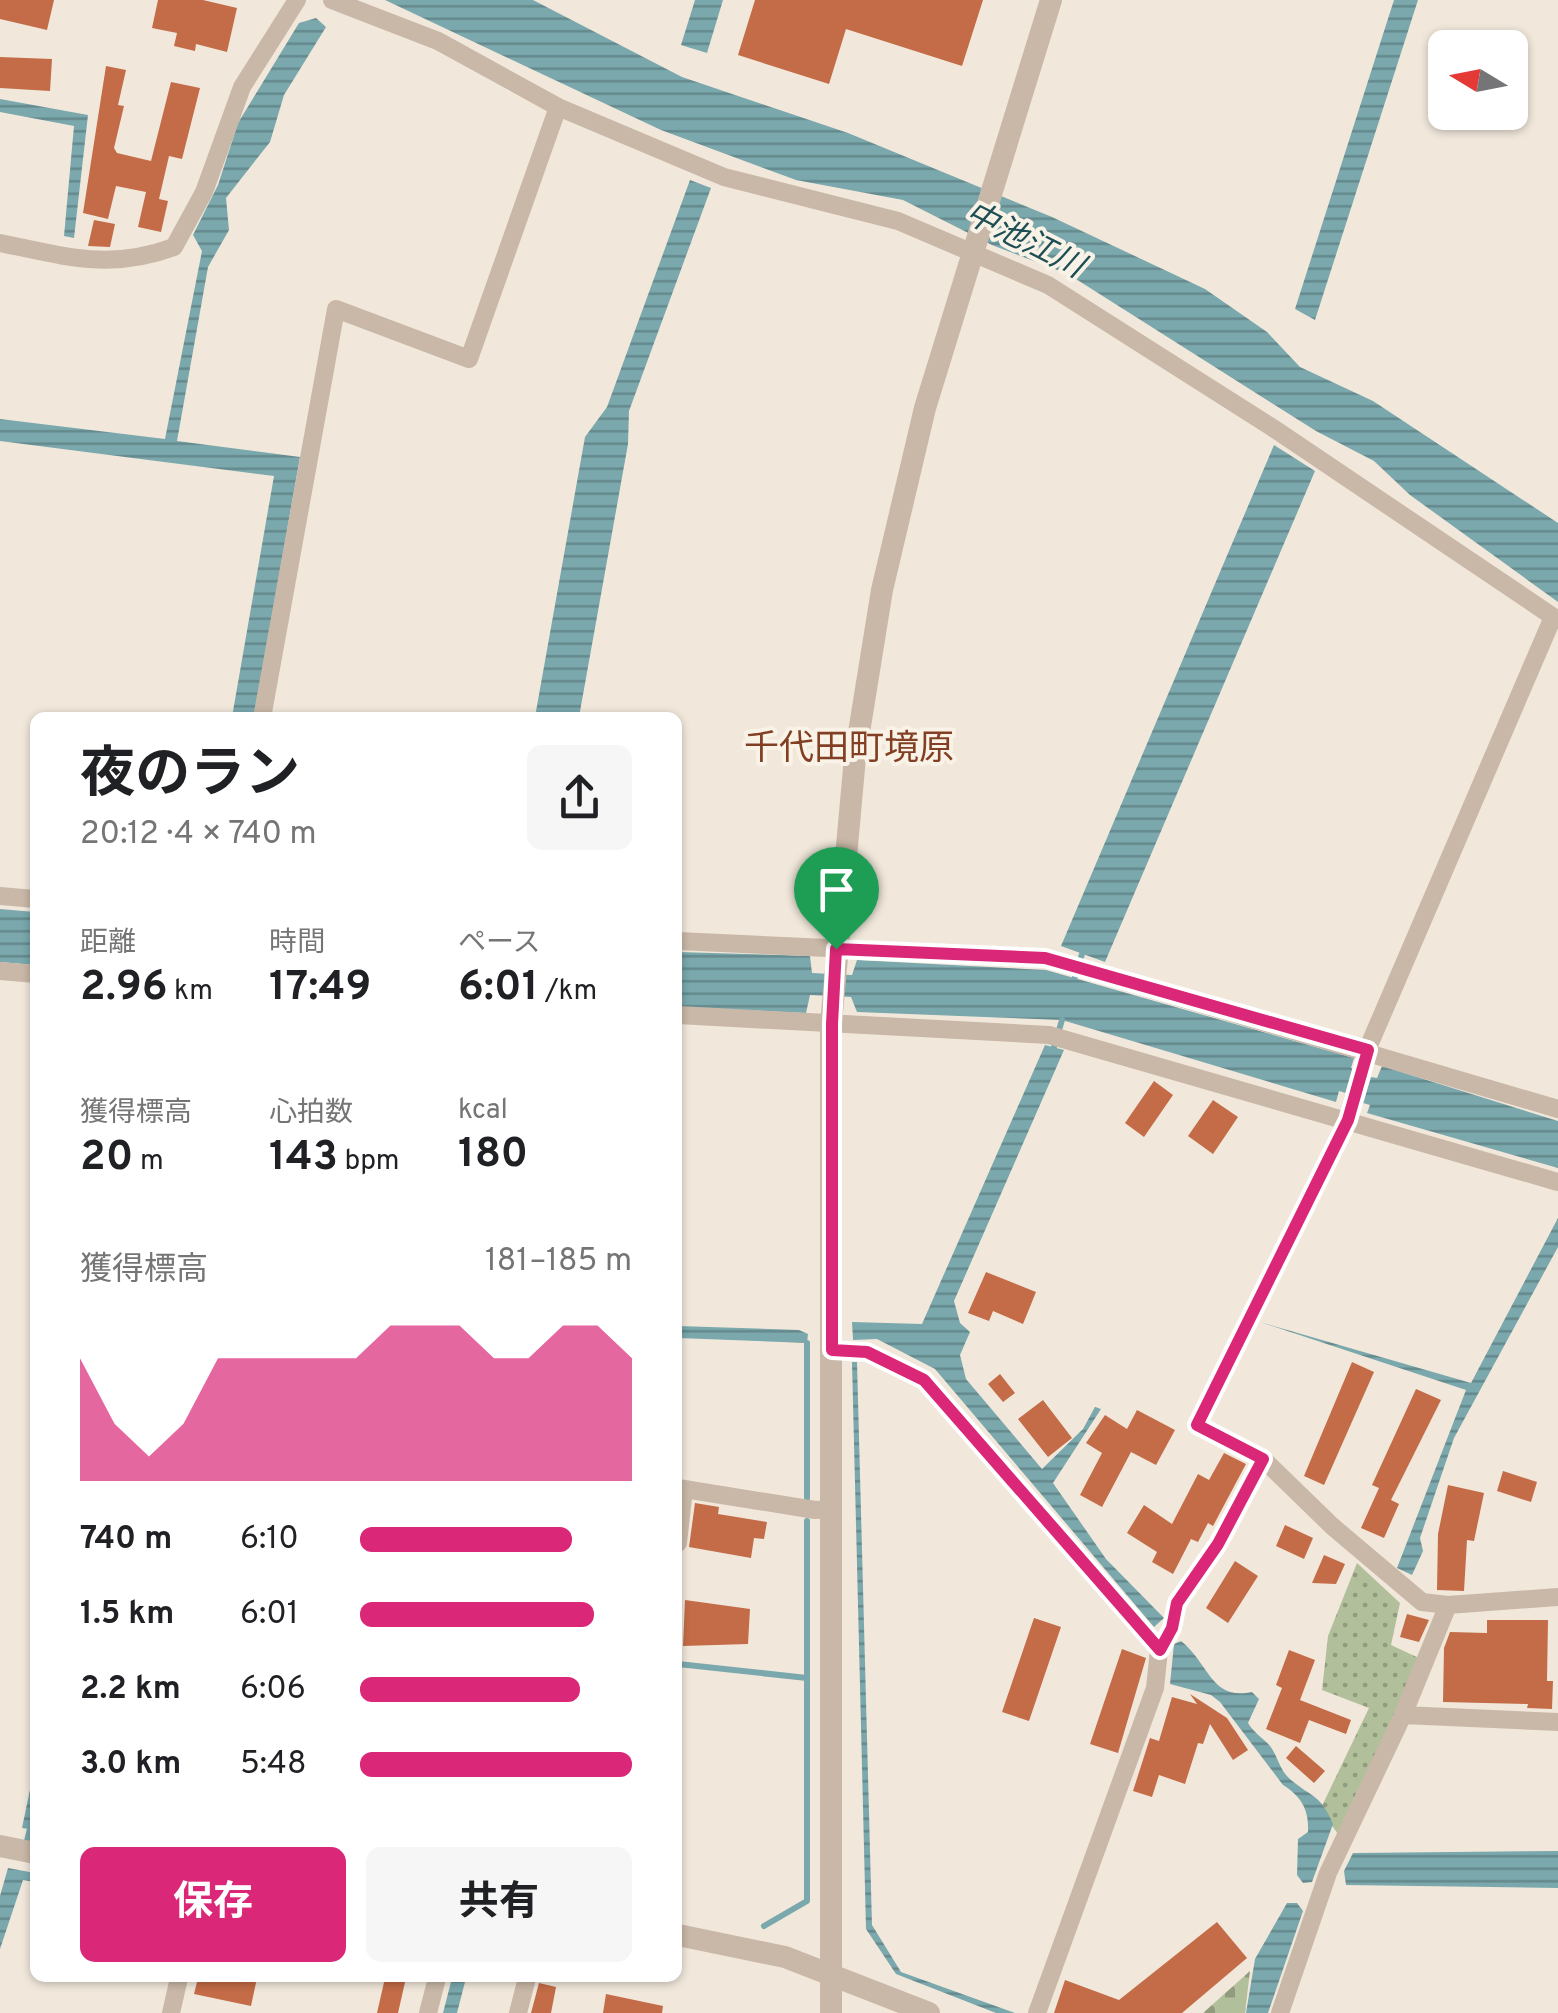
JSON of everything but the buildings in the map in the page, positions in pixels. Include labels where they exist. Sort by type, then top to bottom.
[{"type":"street","points":[[0,242],[96,262],[142,258],[174,247],[204,192],[242,87],[297,0]]},
{"type":"street","points":[[332,0],[438,42],[558,107],[724,176],[898,221],[1048,284],[1556,618],[1366,1058],[1349,1114],[1197,1425],[1263,1459],[1398,1585],[1422,1602],[1448,1606],[1558,1597]]},
{"type":"street","points":[[831,2013],[832,1024],[855,758],[882,590],[924,408],[1051,0]]},
{"type":"street","points":[[263,712],[336,309],[469,360],[558,107]]},
{"type":"street","points":[[0,896],[30,899]]},
{"type":"street","points":[[682,941],[835,960],[1045,958],[1366,1058],[1558,1109]]},
{"type":"street","points":[[0,972],[30,974]]},
{"type":"street","points":[[682,1015],[1056,1036],[1349,1114],[1558,1182]]},
{"type":"street","points":[[832,1350],[867,1352],[924,1380],[1160,1650]]},
{"type":"street","points":[[1038,2013],[1155,1688],[1160,1650],[1172,1628],[1177,1603],[1218,1544],[1263,1459]]},
{"type":"street","points":[[682,1488],[833,1509]]},
{"type":"street","points":[[1280,2013],[1328,1873],[1403,1715],[1448,1606]]},
{"type":"street","points":[[1403,1715],[1558,1722]]},
{"type":"street","points":[[682,1935],[785,1957],[929,2013]]},
{"type":"street","points":[[171,2013],[178,1982]]},
{"type":"street","points":[[428,2013],[436,1982]]},
{"type":"street","points":[[518,2013],[525,1982]]},
{"type":"green space","points":[[1357,1563],[1400,1603],[1391,1645],[1421,1659],[1348,1847],[1320,1810],[1369,1708],[1322,1690],[1328,1636]]},
{"type":"green space","points":[[1250,1971],[1245,2013],[1203,2013]]},
{"type":"water","name":"中池江川","points":[[385,0],[533,0],[682,77],[848,133],[1052,217],[1205,289],[1267,332],[1300,367],[1373,401],[1558,523],[1558,602],[1410,495],[1374,461],[1316,431],[1068,274],[992,245],[903,200],[796,180],[661,130]]},
{"type":"water","points":[[695,0],[723,0],[707,53],[681,45]]},
{"type":"water","points":[[1394,0],[1418,0],[1315,320],[1295,309]]},
{"type":"water","points":[[316,18],[326,27],[284,95],[270,142],[226,198],[229,230],[208,267],[177,441],[300,457],[255,712],[233,712],[274,476],[0,441],[0,419],[165,439],[202,251],[193,235],[218,185],[238,123],[299,23]]},
{"type":"water","points":[[0,99],[88,115],[74,238],[64,236],[74,126],[0,112]]},
{"type":"water","points":[[690,180],[711,188],[629,411],[628,444],[580,712],[536,712],[585,437],[607,407]]},
{"type":"water","points":[[1274,445],[1315,471],[1105,962],[1061,946]]},
{"type":"water","points":[[0,909],[30,912],[30,965],[0,962]]},
{"type":"water","points":[[682,952],[810,956],[812,973],[852,975],[857,960],[1046,970],[1354,1058],[1354,1069],[1346,1093],[1339,1091],[1336,1102],[1062,1020],[857,1012],[851,997],[810,995],[806,1013],[682,1007]]},
{"type":"water","points":[[1045,1045],[1064,1050],[954,1301],[960,1323],[970,1332],[960,1355],[966,1379],[1042,1469],[1083,1429],[1095,1407],[1101,1409],[1053,1483],[1106,1559],[1164,1618],[1154,1627],[935,1369],[877,1339],[853,1340],[852,1322],[922,1324]]},
{"type":"water","points":[[1382,1066],[1558,1121],[1558,1168],[1367,1113],[1370,1105],[1363,1103],[1371,1077],[1377,1078]]},
{"type":"water","points":[[1558,1218],[1558,1247],[1454,1438],[1420,1538],[1423,1551],[1412,1575],[1397,1568],[1466,1390],[1260,1322],[1471,1383]]},
{"type":"water","points":[[682,1326],[799,1330],[808,1334],[807,1343],[682,1338]]},
{"type":"water","points":[[852,1362],[857,1362],[872,1925],[901,1972],[1015,2013],[996,2013],[896,1974],[866,1929]]},
{"type":"water","points":[[1181,1641],[1219,1686],[1238,1693],[1252,1692],[1259,1699],[1248,1723],[1270,1746],[1287,1776],[1316,1798],[1328,1814],[1333,1824],[1312,1882],[1303,1883],[1297,1875],[1298,1839],[1308,1832],[1306,1811],[1300,1799],[1283,1785],[1220,1702],[1211,1695],[1170,1684],[1174,1644]]},
{"type":"water","points":[[30,1790],[30,1829],[22,1828]]},
{"type":"water","points":[[1558,1851],[1558,1888],[1346,1885],[1344,1871],[1353,1853]]},
{"type":"water","points":[[8,1868],[30,1872],[30,1881],[23,1880],[0,1949],[0,1896]]},
{"type":"water","points":[[1287,1903],[1297,1903],[1303,1911],[1268,2013],[1246,2013],[1255,1959]]},
{"type":"water","points":[[451,1982],[465,1982],[457,2013],[443,2013]]},
{"type":"waterway","points":[[1075,977],[1082,954]]},
{"type":"waterway","points":[[1054,1047],[1062,1020]]},
{"type":"waterway","points":[[807,1343],[807,1498]]},
{"type":"waterway","points":[[764,1926],[807,1901],[807,1521]]},
{"type":"waterway","points":[[682,1664],[807,1678]]},
{"type":"waterway","points":[[26,1845],[30,1829]]},
{"type":"district","name":"千代田町境原","points":[[849,747]]},
{"type":"route","points":[[836,949],[1045,958],[1368,1050],[1348,1120],[1197,1425],[1263,1459],[1218,1544],[1177,1603],[1172,1628],[1160,1650],[924,1380],[867,1352],[832,1350],[832,1024],[836,949]]}]
